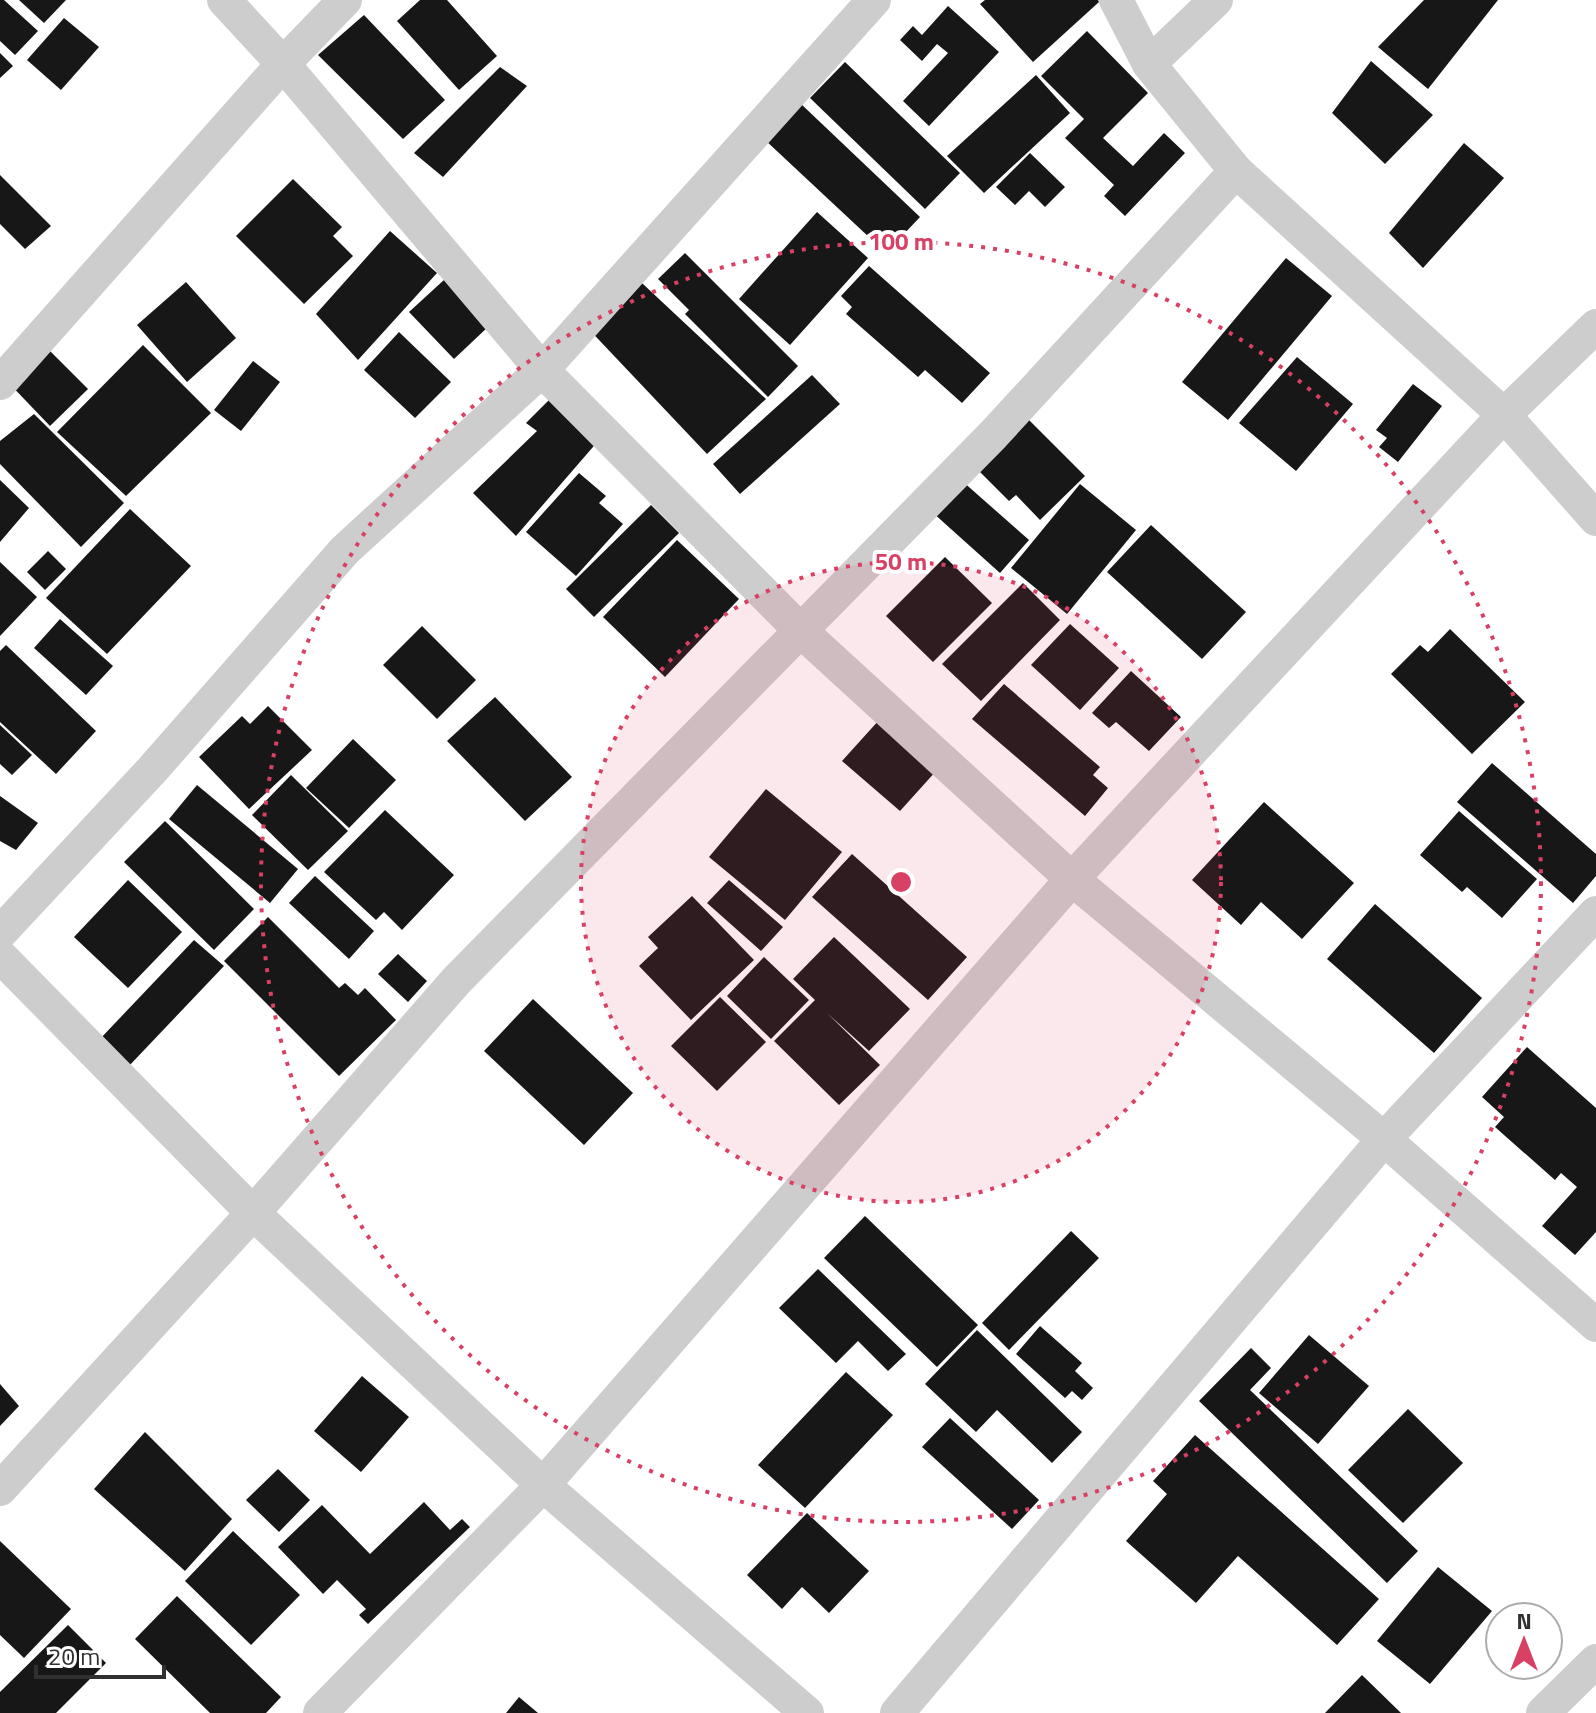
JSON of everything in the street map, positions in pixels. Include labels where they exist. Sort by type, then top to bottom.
[{"type":"street","points":[[224,0],[283,64],[542,370],[802,632],[1072,879],[1384,1139],[1596,1325]]},
{"type":"street","points":[[0,383],[283,64],[345,0]]},
{"type":"street","points":[[0,933],[152,770],[345,550],[542,370],[874,0]]},
{"type":"street","points":[[1116,0],[1149,64],[1236,171],[1504,415],[1596,519]]},
{"type":"street","points":[[1149,64],[1216,0]]},
{"type":"street","points":[[0,1489],[253,1213],[456,981],[993,435],[1236,171]]},
{"type":"street","points":[[320,1713],[543,1485],[1072,879],[1504,415],[1596,326]]},
{"type":"street","points":[[897,1713],[1384,1139],[1596,913]]},
{"type":"street","points":[[0,956],[253,1213],[543,1485],[807,1713]]},
{"type":"street","points":[[1543,1713],[1596,1661]]},
{"type":"building","points":[[0,0],[4,0],[38,31],[15,55],[0,41]]},
{"type":"building","points":[[19,0],[66,0],[44,23]]},
{"type":"building","points":[[420,0],[447,0],[497,56],[459,90],[397,21]]},
{"type":"building","points":[[985,0],[1099,2],[1033,62],[980,4]]},
{"type":"building","points":[[1424,0],[1498,0],[1428,89],[1378,47]]},
{"type":"building","points":[[948,6],[999,52],[929,126],[903,101],[948,53],[937,44],[922,61],[900,40],[913,26],[922,35]]},
{"type":"building","points":[[364,15],[445,100],[403,139],[318,55]]},
{"type":"building","points":[[64,18],[99,47],[61,90],[27,60]]},
{"type":"building","points":[[1087,31],[1148,93],[1103,138],[1133,166],[1164,133],[1185,153],[1125,216],[1104,196],[1114,185],[1065,138],[1084,119],[1041,76]]},
{"type":"building","points":[[0,53],[13,66],[0,78]]},
{"type":"building","points":[[1371,61],[1433,115],[1385,164],[1332,113]]},
{"type":"building","points":[[845,62],[960,173],[925,209],[810,98]]},
{"type":"building","points":[[500,67],[527,86],[443,177],[414,153]]},
{"type":"building","points":[[1036,75],[1070,113],[984,193],[947,156]]},
{"type":"building","points":[[800,103],[920,217],[886,253],[764,139]]},
{"type":"building","points":[[1464,143],[1504,178],[1423,268],[1389,233]]},
{"type":"building","points":[[1030,153],[1065,187],[1045,207],[1029,191],[1015,205],[996,187]]},
{"type":"building","points":[[0,175],[51,226],[25,249],[0,224]]},
{"type":"building","points":[[293,179],[342,227],[333,236],[353,256],[304,304],[236,236]]},
{"type":"building","points":[[817,212],[868,258],[790,345],[739,299]]},
{"type":"building","points":[[390,231],[437,273],[358,360],[316,314]]},
{"type":"building","points":[[685,253],[798,366],[768,397],[685,314],[689,310],[658,279]]},
{"type":"building","points":[[1286,258],[1332,296],[1228,420],[1182,382]]},
{"type":"building","points":[[869,266],[990,373],[962,403],[925,370],[918,377],[846,314],[852,307],[841,296]]},
{"type":"building","points":[[628,270],[766,399],[707,454],[582,322]]},
{"type":"building","points":[[445,279],[489,326],[454,359],[409,312]]},
{"type":"building","points":[[186,282],[236,338],[187,382],[137,325]]},
{"type":"building","points":[[399,332],[451,382],[415,418],[364,370]]},
{"type":"building","points":[[42,343],[88,389],[50,426],[5,379]]},
{"type":"building","points":[[143,345],[211,413],[126,496],[57,432]]},
{"type":"building","points":[[1297,357],[1353,404],[1296,471],[1239,423]]},
{"type":"building","points":[[253,361],[280,382],[241,431],[214,410]]},
{"type":"building","points":[[812,375],[840,404],[740,494],[713,464]]},
{"type":"building","points":[[1413,384],[1442,406],[1398,462],[1379,447],[1387,438],[1376,430]]},
{"type":"building","points":[[555,394],[599,440],[516,536],[473,493],[537,431],[526,423]]},
{"type":"building","points":[[34,414],[124,503],[81,547],[0,464],[0,441]]},
{"type":"building","points":[[1028,419],[1085,476],[1040,520],[1016,495],[1009,501],[977,469]]},
{"type":"building","points":[[579,473],[606,496],[599,503],[623,524],[576,576],[526,532]]},
{"type":"building","points":[[0,480],[29,508],[0,542]]},
{"type":"building","points":[[961,480],[1029,540],[1000,573],[932,512]]},
{"type":"building","points":[[1080,484],[1136,530],[1067,614],[1011,568]]},
{"type":"building","points":[[651,505],[679,533],[594,617],[566,589]]},
{"type":"building","points":[[130,509],[191,566],[107,654],[46,598]]},
{"type":"building","points":[[1151,525],[1246,612],[1202,659],[1107,572]]},
{"type":"building","points":[[677,540],[739,599],[665,677],[603,617]]},
{"type":"building","points":[[48,551],[66,569],[45,590],[27,572]]},
{"type":"building","points":[[945,557],[992,603],[933,662],[886,616]]},
{"type":"building","points":[[0,562],[37,597],[0,636]]},
{"type":"building","points":[[1023,583],[1060,620],[981,701],[942,664]]},
{"type":"building","points":[[60,619],[113,666],[86,695],[34,648]]},
{"type":"building","points":[[1070,624],[1119,668],[1080,710],[1031,665]]},
{"type":"building","points":[[422,626],[476,680],[437,719],[383,665]]},
{"type":"building","points":[[1450,629],[1525,702],[1472,754],[1391,674],[1420,645],[1428,652]]},
{"type":"building","points":[[6,645],[96,731],[56,774],[0,722],[0,651]]},
{"type":"building","points":[[1131,671],[1181,717],[1149,751],[1116,722],[1109,728],[1092,713]]},
{"type":"building","points":[[1004,684],[1100,767],[1093,775],[1108,788],[1085,816],[972,719]]},
{"type":"building","points":[[495,697],[572,777],[525,821],[447,741]]},
{"type":"building","points":[[268,706],[312,750],[249,809],[199,757],[242,716],[250,724]]},
{"type":"building","points":[[880,719],[937,770],[900,811],[842,761]]},
{"type":"building","points":[[0,725],[32,755],[12,775],[0,764]]},
{"type":"building","points":[[353,739],[396,780],[349,828],[306,788]]},
{"type":"building","points":[[1492,763],[1596,854],[1596,876],[1573,903],[1457,802]]},
{"type":"building","points":[[291,775],[348,831],[308,870],[252,815]]},
{"type":"building","points":[[197,785],[298,869],[270,903],[169,819]]},
{"type":"building","points":[[766,789],[842,852],[785,920],[709,857]]},
{"type":"building","points":[[0,796],[38,823],[16,850],[0,841]]},
{"type":"building","points":[[1264,802],[1354,883],[1302,939],[1261,902],[1241,925],[1192,880]]},
{"type":"building","points":[[385,810],[454,875],[402,930],[384,912],[376,920],[324,872]]},
{"type":"building","points":[[1459,811],[1537,879],[1502,918],[1467,887],[1462,892],[1420,855]]},
{"type":"building","points":[[165,821],[254,909],[214,950],[124,862]]},
{"type":"building","points":[[852,854],[967,957],[928,1000],[812,897]]},
{"type":"building","points":[[315,876],[374,931],[349,959],[289,903]]},
{"type":"building","points":[[128,880],[182,932],[128,988],[74,937]]},
{"type":"building","points":[[729,880],[783,927],[761,951],[707,903]]},
{"type":"building","points":[[692,896],[754,960],[691,1020],[639,966],[658,948],[648,937]]},
{"type":"building","points":[[1375,904],[1482,998],[1434,1053],[1327,959]]},
{"type":"building","points":[[268,917],[339,988],[345,983],[358,995],[365,988],[396,1020],[339,1076],[224,961]]},
{"type":"building","points":[[834,937],[910,1009],[869,1051],[827,1013],[880,1065],[839,1105],[774,1041],[815,1000],[793,979]]},
{"type":"building","points":[[194,940],[224,966],[128,1067],[99,1040]]},
{"type":"building","points":[[398,954],[427,981],[408,1002],[378,974]]},
{"type":"building","points":[[764,957],[809,1000],[771,1039],[727,996]]},
{"type":"building","points":[[720,997],[766,1042],[717,1091],[671,1046]]},
{"type":"building","points":[[533,999],[633,1093],[584,1145],[484,1051]]},
{"type":"building","points":[[1527,1047],[1596,1108],[1596,1232],[1575,1255],[1542,1226],[1577,1187],[1561,1173],[1555,1180],[1495,1127],[1504,1117],[1482,1097]]},
{"type":"building","points":[[865,1216],[978,1325],[937,1367],[824,1258]]},
{"type":"building","points":[[1071,1231],[1099,1258],[1009,1350],[982,1323]]},
{"type":"building","points":[[818,1269],[906,1354],[888,1371],[858,1341],[836,1363],[779,1308]]},
{"type":"building","points":[[1040,1326],[1082,1363],[1075,1371],[1093,1388],[1082,1400],[1072,1391],[1065,1398],[1016,1354]]},
{"type":"building","points":[[977,1330],[1082,1432],[1052,1463],[997,1410],[976,1432],[925,1384]]},
{"type":"building","points":[[1309,1335],[1369,1386],[1318,1444],[1259,1393]]},
{"type":"building","points":[[1251,1348],[1271,1368],[1250,1390],[1418,1551],[1387,1583],[1199,1401]]},
{"type":"building","points":[[846,1372],[893,1415],[805,1508],[758,1465]]},
{"type":"building","points":[[362,1376],[409,1417],[361,1472],[314,1431]]},
{"type":"building","points":[[0,1384],[19,1406],[0,1426]]},
{"type":"building","points":[[1408,1409],[1463,1463],[1403,1523],[1348,1470]]},
{"type":"building","points":[[950,1418],[1039,1500],[1012,1529],[922,1447]]},
{"type":"building","points":[[145,1432],[232,1519],[185,1571],[94,1489]]},
{"type":"building","points":[[1195,1435],[1379,1599],[1337,1645],[1238,1556],[1196,1603],[1126,1541],[1167,1494],[1153,1481]]},
{"type":"building","points":[[278,1469],[310,1500],[279,1532],[246,1500]]},
{"type":"building","points":[[424,1502],[450,1530],[462,1519],[470,1527],[368,1624],[359,1615],[366,1609],[337,1580],[323,1594],[278,1547],[322,1505],[370,1554]]},
{"type":"building","points":[[807,1513],[869,1571],[829,1613],[802,1587],[782,1609],[747,1575]]},
{"type":"building","points":[[233,1531],[300,1595],[251,1645],[185,1581]]},
{"type":"building","points":[[0,1541],[71,1609],[24,1658],[0,1635]]},
{"type":"building","points":[[1438,1567],[1484,1604],[1484,1620],[1430,1684],[1377,1641]]},
{"type":"building","points":[[177,1596],[281,1697],[266,1713],[210,1713],[135,1639]]},
{"type":"building","points":[[68,1625],[106,1663],[56,1713],[0,1713],[0,1692]]},
{"type":"building","points":[[1362,1675],[1401,1713],[1325,1713]]},
{"type":"building","points":[[519,1697],[538,1713],[506,1713]]}]
